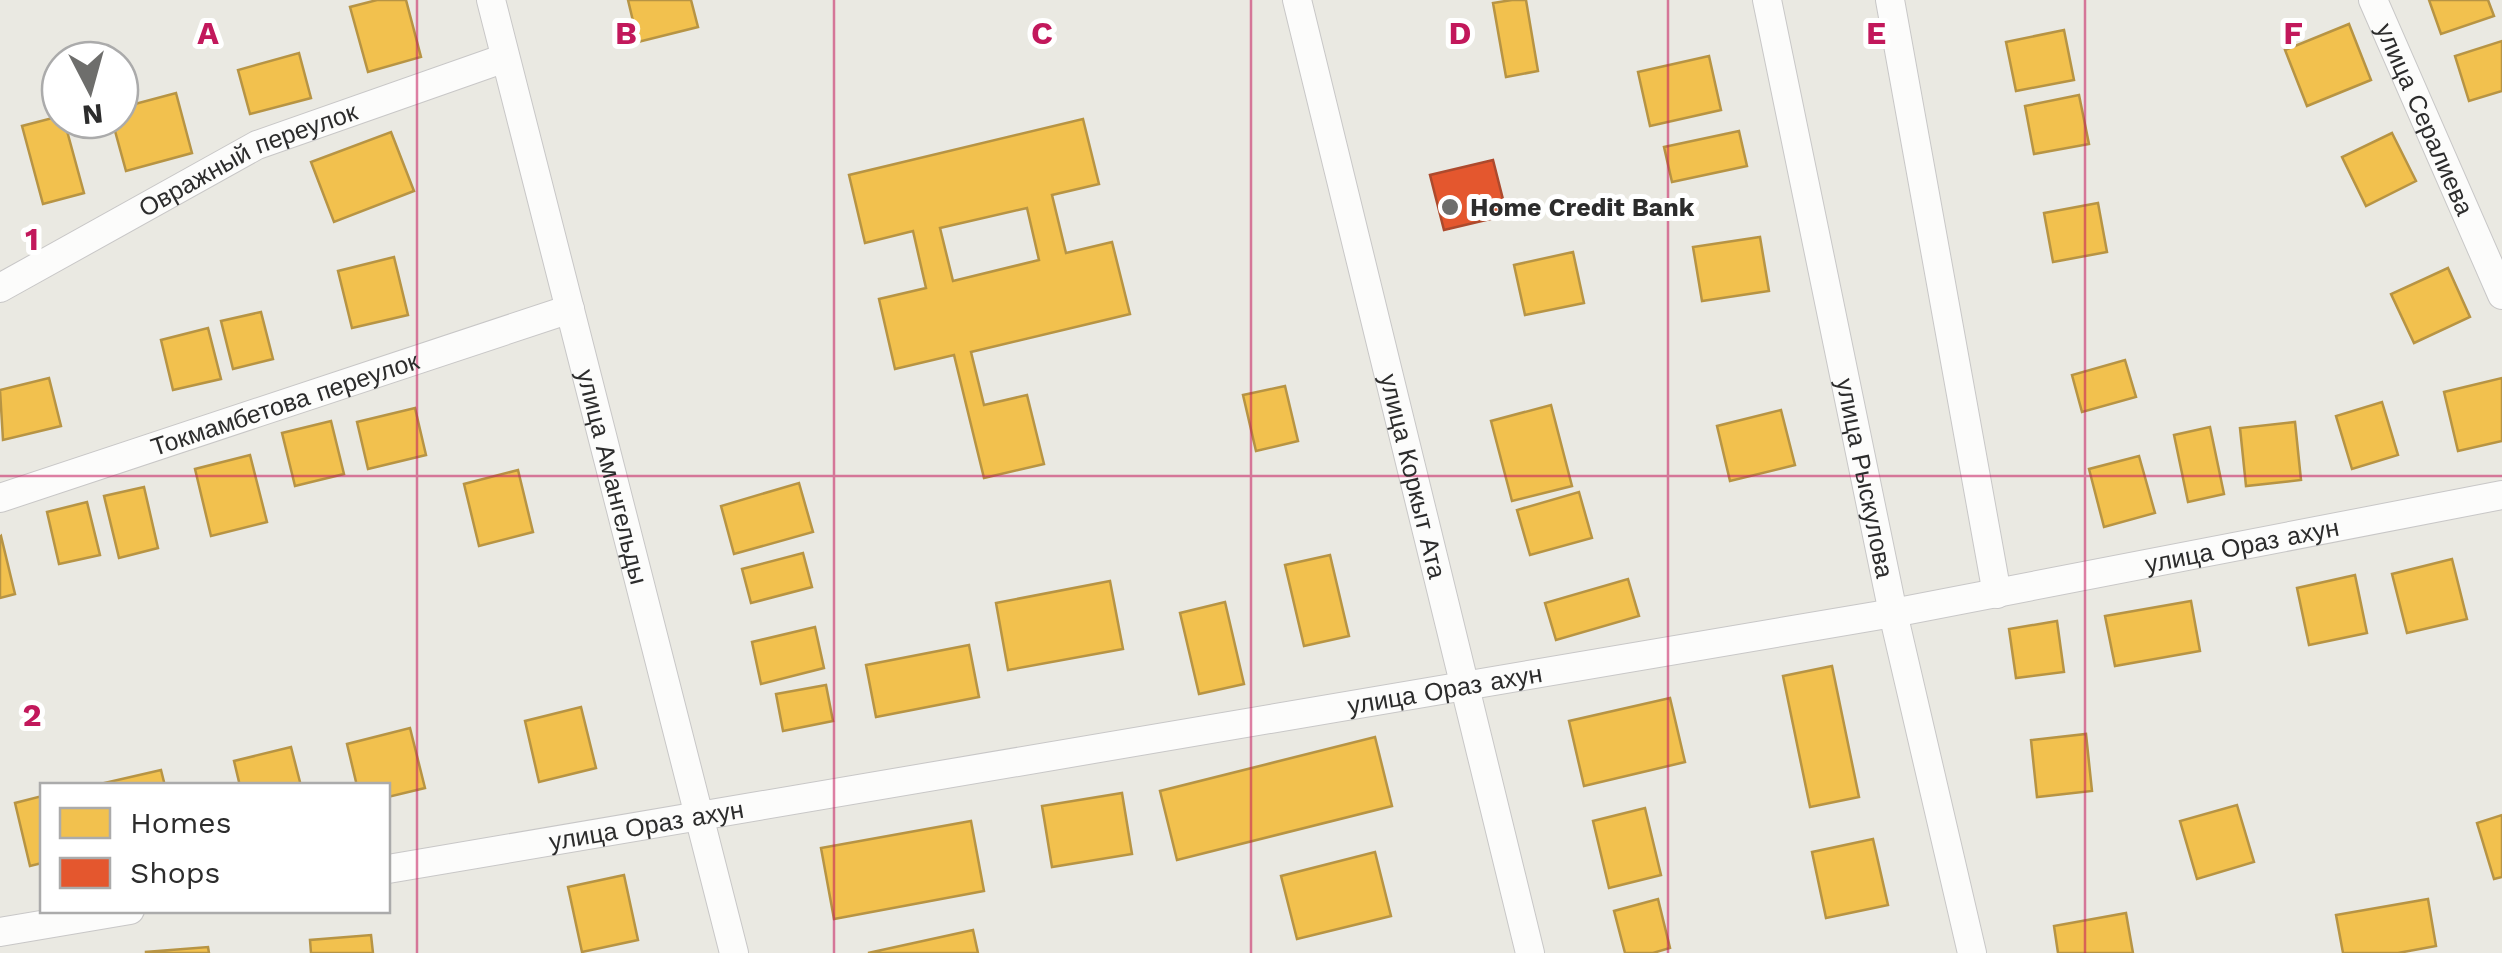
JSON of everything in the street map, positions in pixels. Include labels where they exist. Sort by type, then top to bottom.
[{"type":"street","name":"улица Амангельды","points":[[491,0],[734,953]]},
{"type":"street","name":"улица Коркыт Ата","points":[[1297,0],[1530,953]]},
{"type":"street","name":"улица Рыскулова","points":[[1767,0],[1892,613],[1972,953]]},
{"type":"street","points":[[1890,0],[1998,594]]},
{"type":"street","name":"улица Сералиева","points":[[2373,0],[2502,296]]},
{"type":"street","name":"Овражный переулок","points":[[0,288],[258,145],[506,58]]},
{"type":"street","name":"Токмамбетова переулок","points":[[0,498],[570,310]]},
{"type":"street","name":"улица Ораз ахун","points":[[390,868],[1892,613],[2502,496]]},
{"type":"street","points":[[0,932],[112,913]]},
{"type":"building: Homes","points":[[377,0],[406,0],[421,57],[368,72],[350,7]]},
{"type":"building: Homes","points":[[628,0],[691,0],[698,27],[638,42]]},
{"type":"building: Homes","points":[[1526,0],[1538,71],[1506,77],[1493,3]]},
{"type":"building: Homes","points":[[2429,0],[2488,0],[2494,16],[2441,34]]},
{"type":"building: Homes","points":[[2349,24],[2371,80],[2307,106],[2285,50]]},
{"type":"building: Homes","points":[[2064,30],[2074,80],[2016,91],[2006,42]]},
{"type":"building: Homes","points":[[2502,41],[2502,91],[2469,101],[2455,56]]},
{"type":"building: Homes","points":[[299,53],[311,98],[250,114],[238,70]]},
{"type":"building: Homes","points":[[1709,56],[1721,110],[1650,126],[1638,72]]},
{"type":"building: Homes","points":[[176,93],[192,153],[126,171],[117,140],[140,140],[140,103]]},
{"type":"building: Homes","points":[[2079,95],[2089,144],[2034,154],[2025,106]]},
{"type":"building: Homes","points":[[1083,119],[1099,184],[1052,195],[1066,253],[1112,242],[1130,314],[971,352],[984,405],[1027,395],[1044,464],[984,478],[954,355],[895,369],[879,299],[926,288],[913,231],[865,243],[849,175]],"holes":[[[1027,208],[1039,260],[953,281],[940,228]]]},
{"type":"building: Homes","points":[[40,121],[40,140],[69,140],[84,193],[43,204],[22,126]]},
{"type":"building: Homes","points":[[1739,131],[1747,166],[1672,182],[1664,147]]},
{"type":"building: Homes","points":[[391,132],[414,191],[334,222],[311,162]]},
{"type":"building: Homes","points":[[2392,133],[2416,181],[2366,206],[2342,157]]},
{"type":"building: Homes","points":[[2098,203],[2107,252],[2053,262],[2044,213]]},
{"type":"building: Homes","points":[[1760,237],[1769,291],[1702,301],[1693,247]]},
{"type":"building: Homes","points":[[1573,252],[1584,303],[1525,315],[1514,265]]},
{"type":"building: Homes","points":[[394,257],[408,315],[352,328],[338,271]]},
{"type":"building: Homes","points":[[2448,268],[2470,317],[2414,343],[2391,294]]},
{"type":"building: Homes","points":[[261,312],[273,359],[233,369],[221,321]]},
{"type":"building: Homes","points":[[208,328],[221,379],[173,390],[161,340]]},
{"type":"building: Homes","points":[[2125,360],[2136,397],[2082,412],[2072,375]]},
{"type":"building: Homes","points":[[49,378],[61,426],[3,440],[0,390]]},
{"type":"building: Homes","points":[[2502,378],[2502,441],[2458,451],[2444,392]]},
{"type":"building: Homes","points":[[1285,386],[1298,441],[1256,451],[1243,395]]},
{"type":"building: Homes","points":[[2382,402],[2398,455],[2352,469],[2336,416]]},
{"type":"building: Homes","points":[[1551,405],[1572,486],[1512,501],[1491,421]]},
{"type":"building: Homes","points":[[415,408],[426,455],[368,469],[357,422]]},
{"type":"building: Homes","points":[[1781,410],[1795,465],[1730,481],[1717,426]]},
{"type":"building: Homes","points":[[331,421],[344,474],[295,486],[282,433]]},
{"type":"building: Homes","points":[[2295,422],[2301,480],[2246,486],[2240,428]]},
{"type":"building: Homes","points":[[2210,427],[2224,494],[2188,502],[2174,435]]},
{"type":"building: Homes","points":[[250,455],[267,522],[211,536],[195,469]]},
{"type":"building: Homes","points":[[2139,456],[2155,513],[2104,527],[2089,469]]},
{"type":"building: Homes","points":[[518,470],[533,532],[479,546],[464,484]]},
{"type":"building: Homes","points":[[799,483],[813,532],[734,554],[721,506]]},
{"type":"building: Homes","points":[[144,487],[158,548],[119,558],[104,496]]},
{"type":"building: Homes","points":[[1579,492],[1592,538],[1530,555],[1517,510]]},
{"type":"building: Homes","points":[[87,502],[100,555],[59,564],[47,512]]},
{"type":"building: Homes","points":[[0,537],[15,594],[0,598]]},
{"type":"building: Homes","points":[[803,553],[812,587],[751,603],[742,569]]},
{"type":"building: Homes","points":[[1330,555],[1349,636],[1304,646],[1285,565]]},
{"type":"building: Homes","points":[[2452,559],[2467,619],[2407,633],[2392,574]]},
{"type":"building: Homes","points":[[2355,575],[2367,633],[2309,645],[2297,588]]},
{"type":"building: Homes","points":[[1628,579],[1639,616],[1556,640],[1545,603]]},
{"type":"building: Homes","points":[[1110,581],[1123,649],[1008,670],[996,603]]},
{"type":"building: Homes","points":[[2191,601],[2200,651],[2115,666],[2105,616]]},
{"type":"building: Homes","points":[[1225,602],[1244,684],[1199,694],[1180,613]]},
{"type":"building: Homes","points":[[2057,621],[2064,672],[2016,678],[2009,629]]},
{"type":"building: Homes","points":[[815,627],[824,668],[761,684],[752,642]]},
{"type":"building: Homes","points":[[969,645],[979,697],[876,717],[866,665]]},
{"type":"building: Homes","points":[[1832,666],[1859,797],[1810,807],[1783,676]]},
{"type":"building: Homes","points":[[826,685],[833,721],[783,731],[776,694]]},
{"type":"building: Homes","points":[[1670,698],[1685,762],[1584,786],[1569,721]]},
{"type":"building: Homes","points":[[581,707],[596,768],[539,782],[525,721]]},
{"type":"building: Homes","points":[[410,728],[425,788],[390,797],[390,783],[356,783],[347,744]]},
{"type":"building: Homes","points":[[2086,734],[2092,791],[2037,797],[2031,740]]},
{"type":"building: Homes","points":[[1375,737],[1392,806],[1177,860],[1160,791]]},
{"type":"building: Homes","points":[[291,747],[300,783],[239,783],[234,761]]},
{"type":"building: Homes","points":[[161,770],[164,783],[104,783]]},
{"type":"building: Homes","points":[[1122,793],[1132,854],[1052,867],[1042,806]]},
{"type":"building: Homes","points":[[40,797],[40,864],[30,866],[15,803]]},
{"type":"building: Homes","points":[[2237,805],[2254,862],[2197,879],[2180,821]]},
{"type":"building: Homes","points":[[1645,808],[1661,875],[1609,888],[1593,821]]},
{"type":"building: Homes","points":[[2502,815],[2502,877],[2494,879],[2477,823]]},
{"type":"building: Homes","points":[[971,821],[984,891],[834,919],[821,848]]},
{"type":"building: Homes","points":[[1873,839],[1888,905],[1826,918],[1812,852]]},
{"type":"building: Homes","points":[[1375,852],[1391,916],[1297,939],[1281,876]]},
{"type":"building: Homes","points":[[624,875],[638,940],[582,952],[568,887]]},
{"type":"building: Homes","points":[[1658,899],[1670,948],[1653,953],[1625,953],[1614,911]]},
{"type":"building: Homes","points":[[2428,899],[2436,946],[2398,953],[2343,953],[2336,915]]},
{"type":"building: Homes","points":[[2126,913],[2133,953],[2058,953],[2054,926]]},
{"type":"building: Homes","points":[[973,930],[978,953],[868,953]]},
{"type":"building: Homes","points":[[371,935],[373,953],[311,953],[310,940]]},
{"type":"building: Homes","points":[[208,947],[209,953],[146,953],[146,952]]},
{"type":"building: Shops","points":[[1493,160],[1507,215],[1444,230],[1430,175]]},
{"type":"place","name":"Home Credit Bank","points":[[1450,207]]}]
